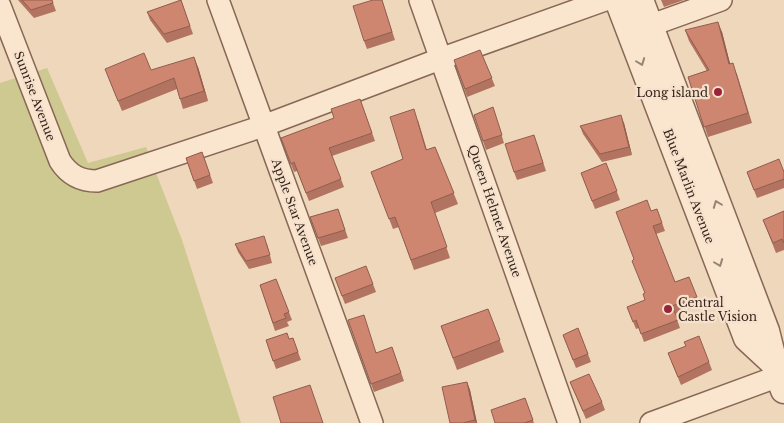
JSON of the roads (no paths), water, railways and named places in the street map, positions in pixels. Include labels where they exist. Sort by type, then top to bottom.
[{"type":"street","name":"Apple Star Avenue","points":[[218,0],[372,423]]},
{"type":"street","name":"Queen Helmet Avenue","points":[[420,0],[569,423]]},
{"type":"street","points":[[263,126],[440,59],[605,0]]},
{"type":"street","name":"Blue Marlin Avenue","points":[[618,0],[640,29],[781,370]]},
{"type":"street","name":"Blue Marlin Avenue","points":[[640,0],[640,29]]},
{"type":"street","points":[[640,29],[721,0]]},
{"type":"street","name":"Sunrise Avenue","points":[[0,6],[60,161],[72,174],[79,178],[96,181],[105,179],[263,126]]},
{"type":"street","points":[[652,423],[781,370]]},
{"type":"place","name":"Long island","points":[[718,92]]},
{"type":"place","name":"Central Castle Vision","points":[[668,309]]}]
